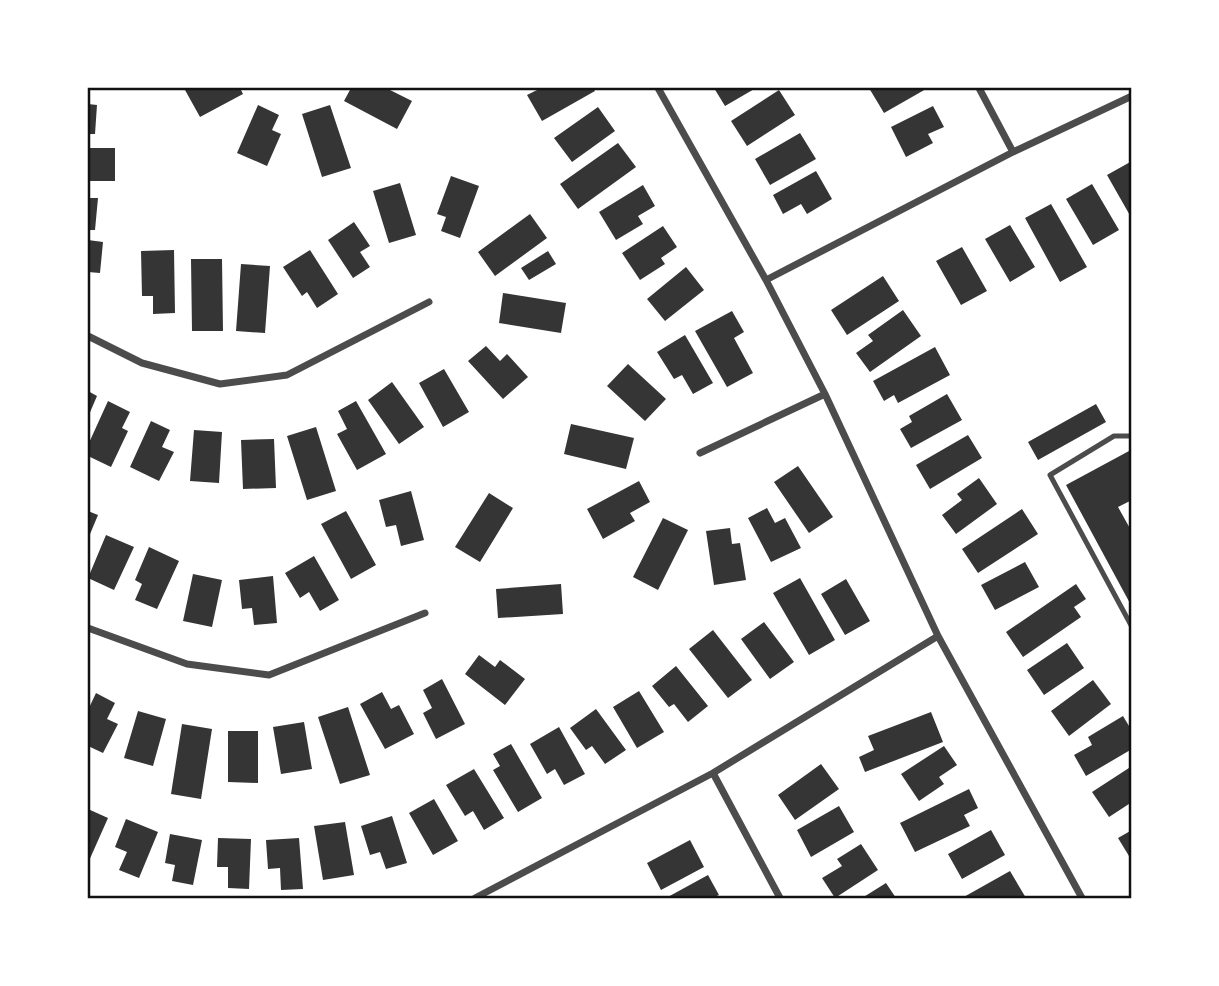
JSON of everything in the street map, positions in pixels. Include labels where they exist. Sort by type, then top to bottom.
[{"type":"street","points":[[658,88],[766,280],[825,394],[938,636],[1082,898]]},
{"type":"street","points":[[979,88],[1013,152]]},
{"type":"street","points":[[766,280],[1013,152],[1132,96]]},
{"type":"street","points":[[88,336],[142,363],[220,384],[287,375],[429,302]]},
{"type":"street","points":[[700,453],[825,394]]},
{"type":"street","points":[[88,628],[187,664],[270,675],[425,613]]},
{"type":"street","points":[[475,898],[713,773],[938,636]]},
{"type":"street","points":[[713,773],[780,898]]},
{"type":"lane","points":[[1132,436],[1114,436],[1050,475],[1132,627]]},
{"type":"building","points":[[240,88],[243,94],[200,117],[185,90]]},
{"type":"building","points":[[351,88],[386,88],[412,101],[397,129],[344,101]]},
{"type":"building","points":[[541,88],[593,88],[595,91],[542,121],[527,95]]},
{"type":"building","points":[[714,88],[756,88],[725,106]]},
{"type":"building","points":[[869,88],[925,88],[926,89],[884,113]]},
{"type":"building","points":[[779,90],[795,115],[747,146],[731,121]]},
{"type":"building","points":[[88,104],[97,105],[95,134],[88,134]]},
{"type":"building","points":[[258,105],[279,115],[272,130],[281,134],[267,166],[237,153]]},
{"type":"building","points":[[330,105],[351,168],[322,177],[302,114]]},
{"type":"building","points":[[933,106],[944,127],[928,134],[933,143],[906,157],[891,127]]},
{"type":"building","points":[[598,107],[615,131],[572,162],[554,138]]},
{"type":"building","points":[[800,133],[816,159],[770,185],[755,159]]},
{"type":"building","points":[[618,143],[636,167],[578,209],[560,184]]},
{"type":"building","points":[[88,148],[115,148],[115,181],[88,181]]},
{"type":"building","points":[[1132,161],[1132,219],[1107,175]]},
{"type":"building","points":[[816,171],[832,199],[807,214],[801,204],[783,214],[773,195]]},
{"type":"building","points":[[451,176],[479,186],[460,238],[441,231],[446,217],[437,214]]},
{"type":"building","points":[[400,183],[416,235],[389,243],[373,191]]},
{"type":"building","points":[[1092,184],[1119,230],[1093,245],[1066,199]]},
{"type":"building","points":[[643,185],[655,206],[638,216],[643,224],[616,240],[599,212]]},
{"type":"building","points":[[88,198],[98,198],[95,230],[88,230]]},
{"type":"building","points":[[1051,204],[1087,267],[1060,282],[1025,218]]},
{"type":"building","points":[[530,214],[547,238],[495,276],[478,252]]},
{"type":"building","points":[[354,222],[370,246],[360,252],[370,267],[353,278],[328,240]]},
{"type":"building","points":[[1010,225],[1035,267],[1010,282],[985,239]]},
{"type":"building","points":[[663,226],[677,247],[661,258],[665,264],[640,280],[622,253]]},
{"type":"building","points":[[88,240],[103,242],[100,273],[88,272]]},
{"type":"building","points":[[962,247],[987,291],[961,305],[936,261]]},
{"type":"building","points":[[174,250],[175,313],[153,314],[153,296],[142,296],[141,251]]},
{"type":"building","points":[[310,250],[338,294],[317,308],[307,292],[302,296],[283,267]]},
{"type":"building","points":[[548,251],[556,264],[529,280],[521,268]]},
{"type":"building","points":[[191,259],[222,259],[223,331],[192,331]]},
{"type":"building","points":[[241,264],[270,266],[265,333],[236,331]]},
{"type":"building","points":[[686,267],[704,290],[665,321],[647,299]]},
{"type":"building","points":[[883,276],[899,301],[847,335],[831,310]]},
{"type":"building","points":[[503,293],[566,303],[561,333],[499,323]]},
{"type":"building","points":[[903,310],[921,336],[870,372],[856,353],[873,341],[868,335]]},
{"type":"building","points":[[732,311],[744,332],[734,338],[753,373],[727,387],[695,331]]},
{"type":"building","points":[[685,335],[713,383],[693,394],[682,375],[674,379],[657,352]]},
{"type":"building","points":[[486,346],[500,361],[507,354],[528,377],[503,399],[468,361]]},
{"type":"building","points":[[935,347],[950,375],[898,403],[894,395],[884,401],[873,381]]},
{"type":"building","points":[[628,364],[666,399],[645,421],[607,386]]},
{"type":"building","points":[[444,369],[469,412],[443,427],[419,383]]},
{"type":"building","points":[[392,382],[424,427],[399,444],[368,400]]},
{"type":"building","points":[[88,391],[97,396],[88,417]]},
{"type":"building","points":[[947,394],[962,420],[911,448],[900,429],[912,422],[909,416]]},
{"type":"building","points":[[108,401],[130,412],[122,428],[128,431],[111,467],[88,456],[88,445]]},
{"type":"building","points":[[356,401],[386,454],[357,470],[337,434],[347,429],[338,411]]},
{"type":"building","points":[[1096,404],[1106,422],[1038,460],[1028,442]]},
{"type":"building","points":[[151,421],[170,430],[162,447],[174,452],[159,481],[130,467]]},
{"type":"building","points":[[571,424],[634,438],[626,469],[564,454]]},
{"type":"building","points":[[316,427],[336,491],[307,500],[287,436]]},
{"type":"building","points":[[194,430],[222,432],[219,483],[190,481]]},
{"type":"building","points":[[968,435],[982,458],[930,489],[916,465]]},
{"type":"building","points":[[274,439],[276,488],[243,489],[241,440]]},
{"type":"building","points":[[1129,451],[1132,457],[1132,500],[1118,507],[1132,532],[1132,607],[1066,485]]},
{"type":"building","points":[[798,466],[833,517],[809,533],[774,482]]},
{"type":"building","points":[[979,478],[997,504],[956,534],[942,515],[962,500],[957,494]]},
{"type":"building","points":[[639,481],[650,502],[630,513],[635,521],[603,539],[587,509]]},
{"type":"building","points":[[411,491],[424,540],[401,546],[396,525],[386,527],[379,500]]},
{"type":"building","points":[[489,493],[513,508],[480,562],[455,547]]},
{"type":"building","points":[[767,508],[775,523],[785,518],[801,548],[771,562],[748,518]]},
{"type":"building","points":[[1022,509],[1038,534],[978,573],[962,549]]},
{"type":"building","points":[[88,511],[98,515],[88,539]]},
{"type":"building","points":[[346,511],[376,565],[351,579],[321,524]]},
{"type":"building","points":[[663,518],[688,530],[658,590],[633,577]]},
{"type":"building","points":[[730,528],[732,544],[740,543],[746,580],[714,585],[706,531]]},
{"type":"building","points":[[106,535],[134,547],[114,590],[88,578]]},
{"type":"building","points":[[149,547],[179,561],[157,609],[135,600],[142,584],[135,580]]},
{"type":"building","points":[[314,556],[339,600],[320,611],[309,592],[300,598],[285,573]]},
{"type":"building","points":[[1025,562],[1039,587],[995,610],[981,585]]},
{"type":"building","points":[[193,574],[222,580],[212,627],[183,621]]},
{"type":"building","points":[[273,576],[277,623],[254,625],[252,608],[242,609],[239,580]]},
{"type":"building","points":[[800,578],[835,640],[809,655],[773,593]]},
{"type":"building","points":[[846,579],[870,621],[845,635],[821,594]]},
{"type":"building","points":[[561,584],[563,614],[498,618],[496,589]]},
{"type":"building","points":[[1076,584],[1086,599],[1074,607],[1081,617],[1023,657],[1006,632]]},
{"type":"building","points":[[764,622],[794,662],[770,679],[741,639]]},
{"type":"building","points":[[713,630],[752,680],[728,698],[689,649]]},
{"type":"building","points":[[1067,643],[1084,668],[1044,695],[1027,670]]},
{"type":"building","points":[[479,655],[495,667],[500,660],[525,679],[505,705],[465,674]]},
{"type":"building","points":[[676,666],[708,706],[688,722],[674,704],[669,707],[652,686]]},
{"type":"building","points":[[442,679],[465,724],[436,739],[423,713],[432,708],[423,690]]},
{"type":"building","points":[[1093,680],[1111,704],[1069,736],[1051,711]]},
{"type":"building","points":[[639,691],[664,732],[637,748],[613,707]]},
{"type":"building","points":[[382,692],[391,709],[399,705],[414,734],[385,749],[360,704]]},
{"type":"building","points":[[96,693],[115,703],[107,719],[118,724],[103,753],[88,746],[88,710]]},
{"type":"building","points":[[348,707],[370,775],[340,784],[318,717]]},
{"type":"building","points":[[596,709],[626,750],[605,764],[592,746],[586,750],[570,728]]},
{"type":"building","points":[[138,711],[166,719],[153,766],[124,758]]},
{"type":"building","points":[[931,712],[943,742],[865,772],[859,757],[874,750],[868,736]]},
{"type":"building","points":[[1123,716],[1132,731],[1132,749],[1086,776],[1074,755],[1092,745],[1088,737]]},
{"type":"building","points":[[304,722],[312,769],[281,774],[273,727]]},
{"type":"building","points":[[182,724],[212,729],[201,799],[171,794]]},
{"type":"building","points":[[559,727],[585,774],[564,785],[555,769],[547,774],[530,744]]},
{"type":"building","points":[[228,731],[258,731],[258,783],[228,782]]},
{"type":"building","points":[[511,744],[542,798],[518,812],[493,770],[500,766],[493,754]]},
{"type":"building","points":[[944,746],[957,765],[939,777],[944,784],[919,801],[901,774]]},
{"type":"building","points":[[821,764],[839,789],[795,820],[778,795]]},
{"type":"building","points":[[1132,766],[1132,802],[1109,817],[1092,792]]},
{"type":"building","points":[[474,769],[504,818],[484,830],[473,811],[465,816],[446,785]]},
{"type":"building","points":[[969,789],[978,808],[964,815],[970,826],[915,852],[900,823]]},
{"type":"building","points":[[434,799],[458,841],[433,855],[409,813]]},
{"type":"building","points":[[839,806],[854,832],[811,857],[797,830]]},
{"type":"building","points":[[88,809],[108,818],[88,863]]},
{"type":"building","points":[[392,816],[407,863],[386,869],[380,852],[370,855],[361,826]]},
{"type":"building","points":[[126,819],[158,832],[139,878],[119,870],[127,852],[115,847]]},
{"type":"building","points":[[345,822],[354,875],[323,880],[314,826]]},
{"type":"building","points":[[991,830],[1005,855],[962,879],[948,854]]},
{"type":"building","points":[[1132,830],[1132,861],[1118,838]]},
{"type":"building","points":[[170,834],[202,840],[193,885],[172,881],[175,865],[165,863]]},
{"type":"building","points":[[218,838],[251,839],[249,889],[228,888],[228,867],[217,867]]},
{"type":"building","points":[[299,838],[303,889],[281,890],[280,868],[268,869],[266,840]]},
{"type":"building","points":[[690,840],[704,867],[661,890],[647,863]]},
{"type":"building","points":[[861,844],[878,870],[835,898],[822,878],[842,866],[837,859]]},
{"type":"building","points":[[1010,871],[1026,898],[962,898]]},
{"type":"building","points":[[708,875],[719,895],[712,898],[666,898]]},
{"type":"building","points":[[886,883],[896,898],[862,898]]}]
